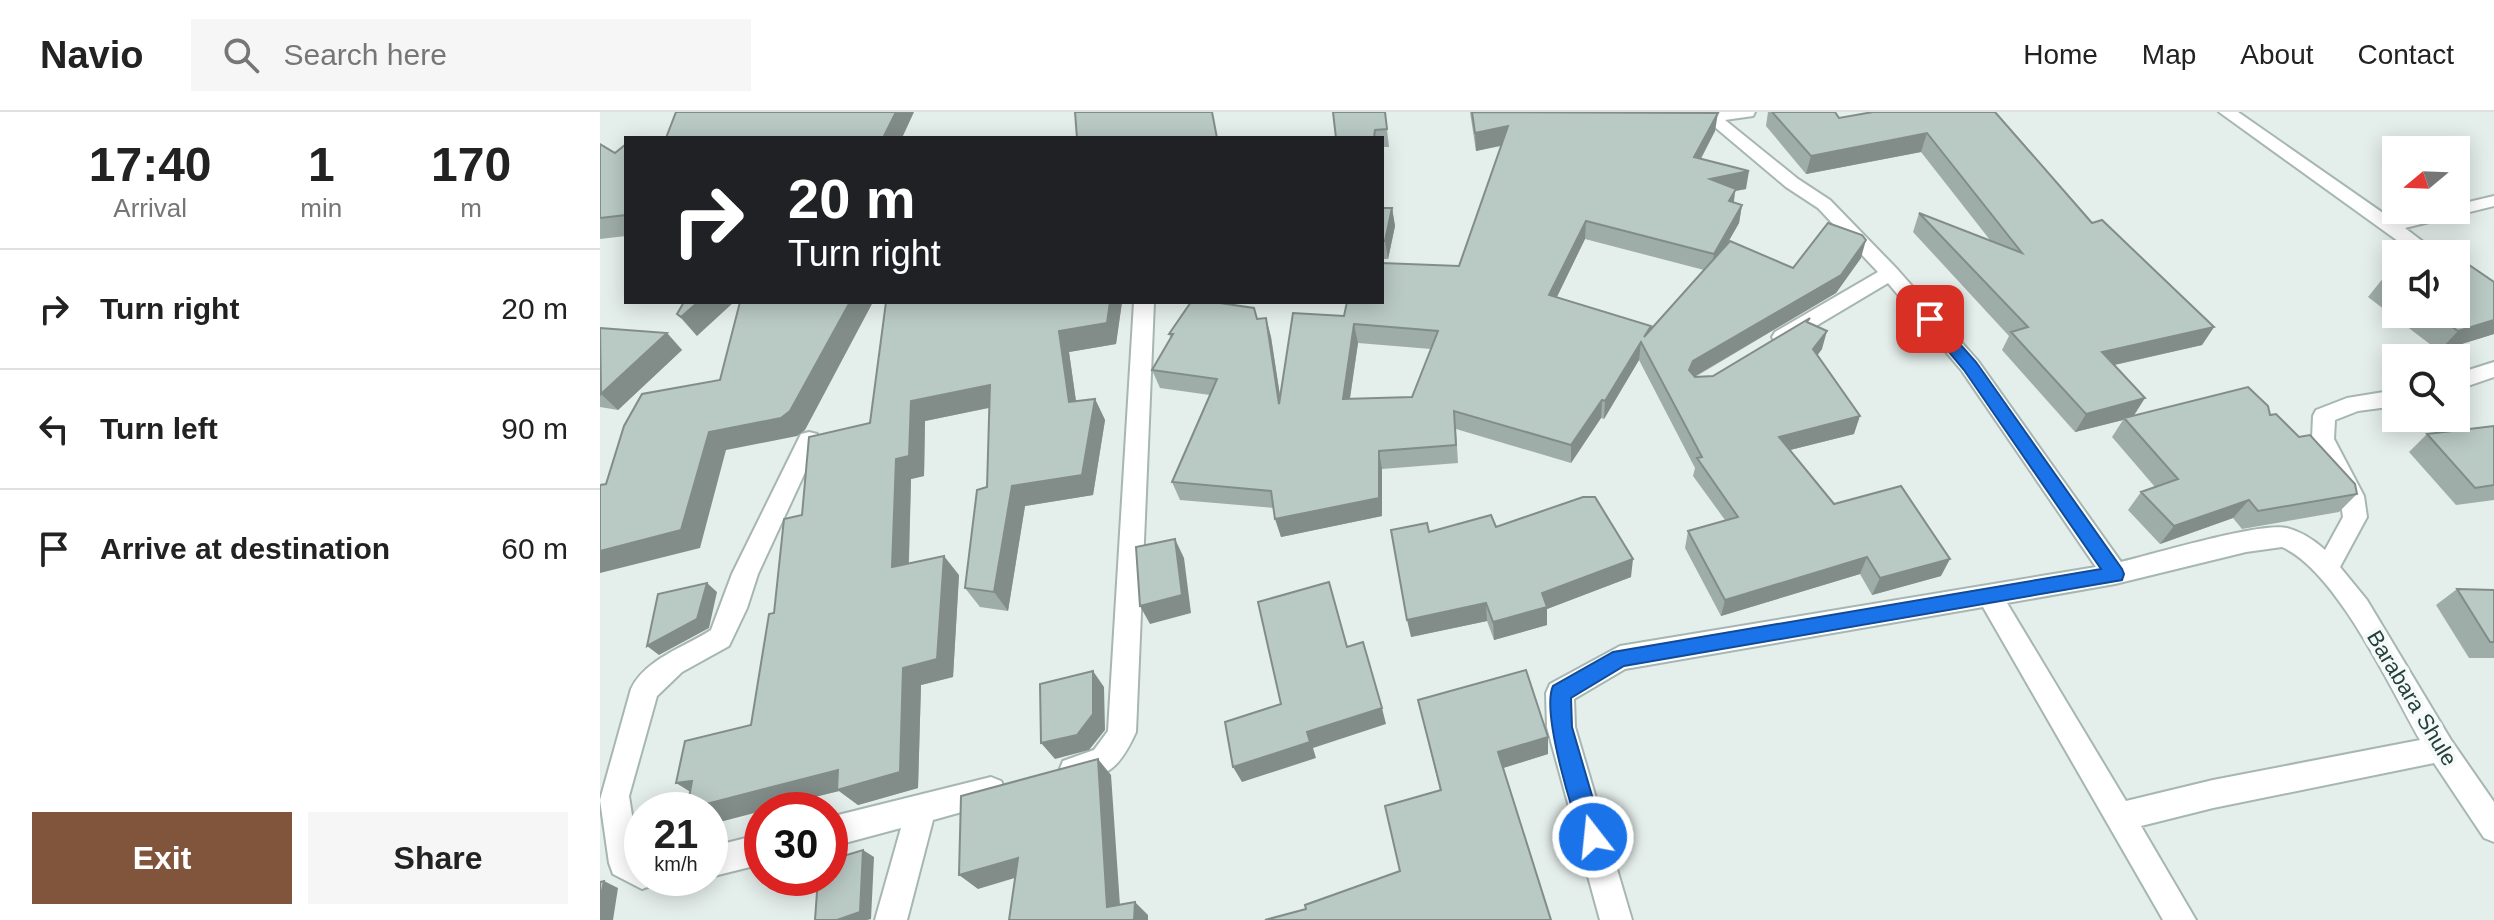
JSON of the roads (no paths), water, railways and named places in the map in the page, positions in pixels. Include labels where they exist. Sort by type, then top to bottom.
[{"type":"street","points":[[1707,115],[1747,112]]},
{"type":"street","points":[[2227,112],[2410,240]]},
{"type":"street","points":[[1707,115],[1792,183],[1824,204],[1890,273],[1970,366],[2115,574]]},
{"type":"street","points":[[2392,226],[2494,201]]},
{"type":"street","points":[[1765,347],[1890,273]]},
{"type":"street","points":[[1043,778],[1099,764],[1114,749],[1122,732],[1144,304]]},
{"type":"street","points":[[2470,377],[2494,369]]},
{"type":"street","points":[[2327,569],[2355,517],[2352,496],[2323,439],[2324,416],[2355,404],[2382,400]]},
{"type":"street","points":[[624,863],[614,796],[645,689],[673,664],[720,638],[745,574],[809,440]]},
{"type":"street","name":"Barabara Shule","points":[[1616,920],[1561,727],[1560,693],[1620,658],[2115,574],[2246,542],[2284,537],[2305,546],[2358,608],[2441,749],[2494,828]]},
{"type":"street","points":[[1989,595],[2180,920]]},
{"type":"street","points":[[2120,817],[2213,794],[2441,749]]},
{"type":"street","points":[[848,827],[1013,786]]},
{"type":"street","points":[[891,920],[921,809]]}]
